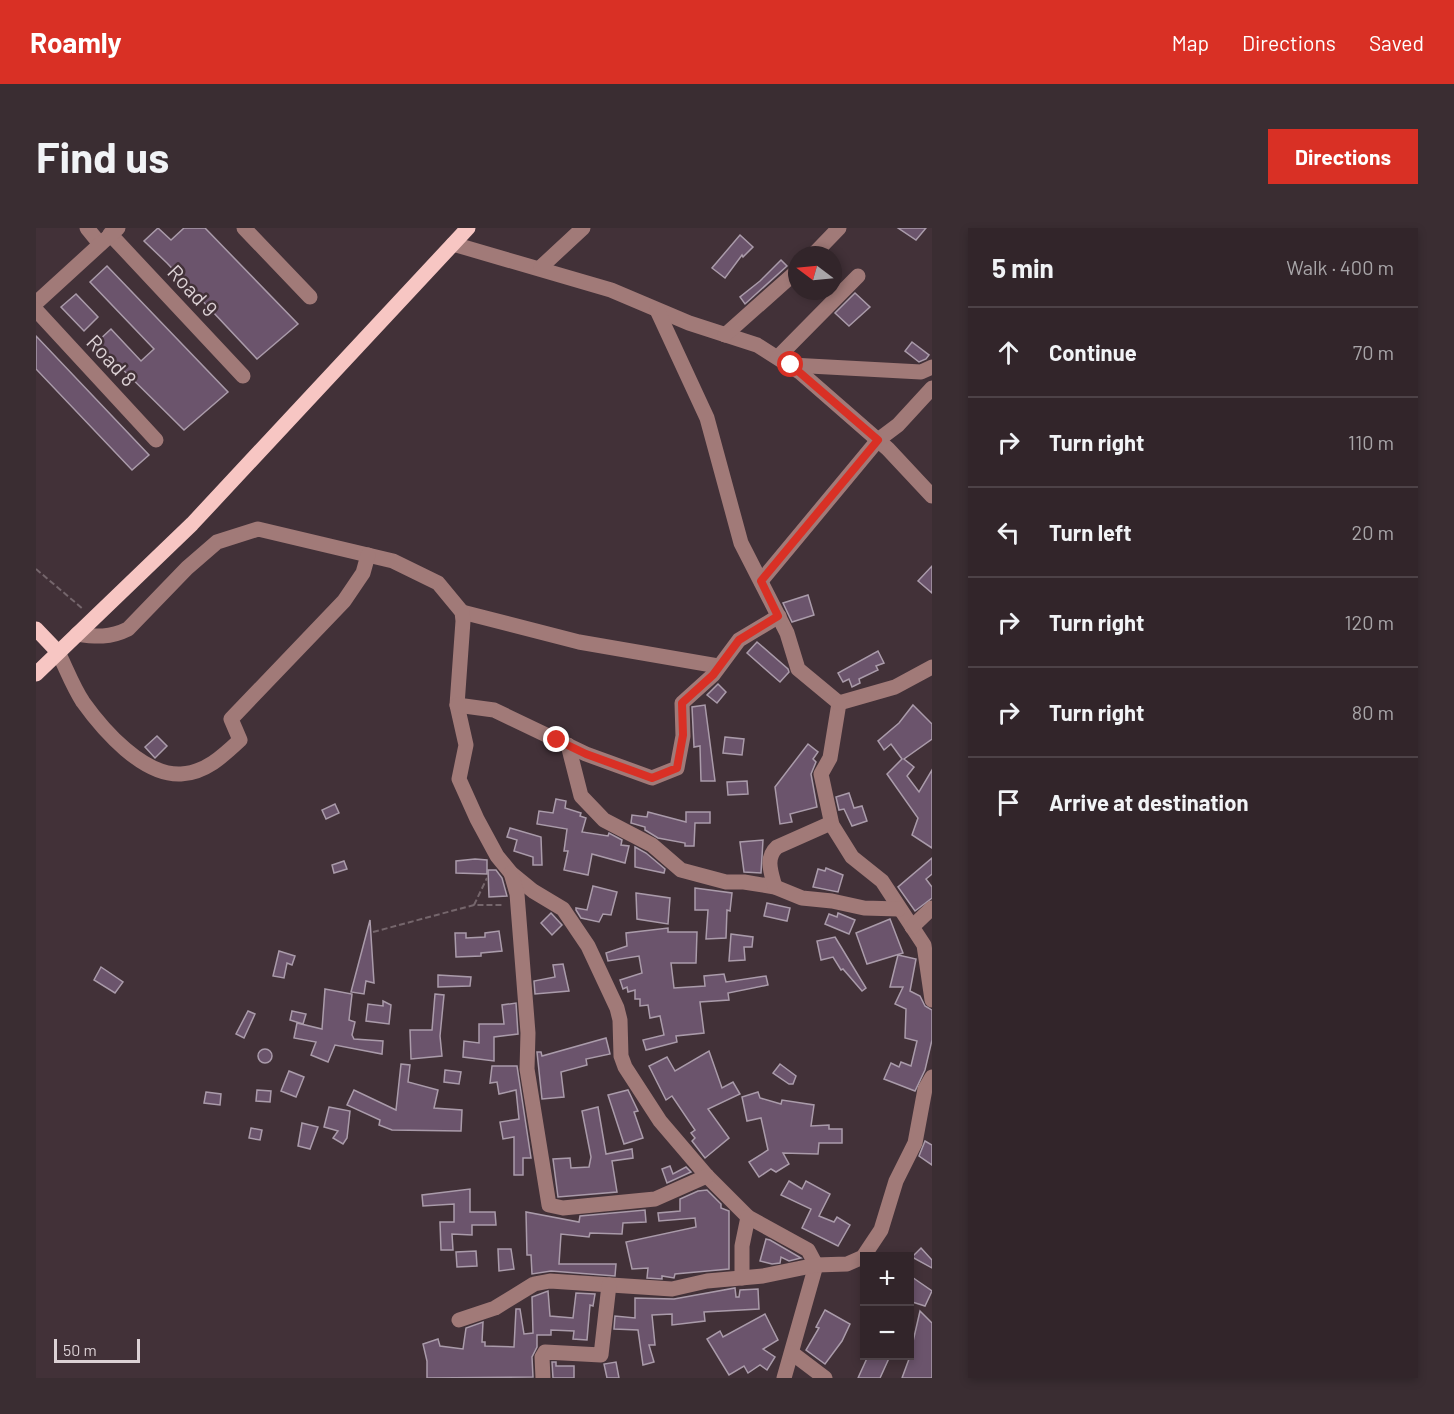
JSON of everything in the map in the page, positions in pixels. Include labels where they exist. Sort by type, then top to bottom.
[{"type":"main road","points":[[36,674],[192,524],[468,228]]},
{"type":"main road","points":[[36,629],[58,652]]},
{"type":"street","name":"Road 9","points":[[87,228],[109,235],[243,376]]},
{"type":"street","points":[[244,228],[310,297]]},
{"type":"street","points":[[541,267],[583,228]]},
{"type":"street","points":[[822,246],[839,228]]},
{"type":"street","points":[[36,303],[109,235]]},
{"type":"street","points":[[453,244],[541,267],[611,290],[657,310],[757,345],[785,361],[878,440],[932,496]]},
{"type":"street","points":[[785,361],[858,276]]},
{"type":"street","points":[[725,335],[788,279]]},
{"type":"street","name":"Road 8","points":[[36,310],[156,440]]},
{"type":"street","points":[[657,310],[707,418],[741,543],[787,633],[798,669],[839,703]]},
{"type":"street","points":[[785,361],[921,372],[932,367]]},
{"type":"street","points":[[761,581],[878,440],[898,425],[932,388]]},
{"type":"street","points":[[77,634],[99,637],[115,636],[128,629],[187,568],[218,542],[258,529],[393,561],[438,583],[462,612],[464,631],[457,705],[466,745],[459,784],[494,850],[511,873],[533,891],[563,909],[588,946],[617,1008],[620,1020],[621,1056],[625,1067],[660,1120],[707,1176],[748,1216],[808,1250],[816,1265],[787,1377]]},
{"type":"street","points":[[58,652],[83,701],[129,753],[166,773],[182,774],[202,769],[219,759],[240,740],[231,719],[344,602],[363,573],[368,555]]},
{"type":"street","points":[[462,612],[579,642],[718,666]]},
{"type":"street","points":[[457,705],[494,710],[568,745],[652,778],[677,768],[683,735],[682,703],[713,675],[739,640],[778,616]]},
{"type":"street","points":[[839,703],[896,687],[932,668]]},
{"type":"street","points":[[839,703],[830,759],[821,774],[831,823],[852,857],[882,881],[912,927],[928,944],[932,1000]]},
{"type":"street","points":[[568,745],[581,796],[604,820],[652,845],[681,870],[726,882],[775,887],[802,898],[832,901],[864,908],[899,909]]},
{"type":"street","points":[[775,887],[770,861],[771,853],[777,847],[831,823]]},
{"type":"street","points":[[511,873],[517,894],[528,1033],[527,1069],[549,1205],[563,1208],[655,1199],[707,1176]]},
{"type":"street","points":[[912,927],[932,908]]},
{"type":"street","points":[[459,1320],[495,1308],[534,1284],[550,1281],[672,1289],[706,1281],[742,1278],[816,1265],[847,1264],[863,1257],[881,1230],[896,1181],[915,1143],[925,1089],[932,1077]]},
{"type":"street","points":[[742,1278],[742,1246],[748,1216]]},
{"type":"street","points":[[543,1378],[542,1357],[545,1352],[601,1355],[609,1285]]},
{"type":"street","points":[[792,1353],[825,1378]]},
{"type":"path","points":[[36,569],[94,619]]},
{"type":"path","points":[[474,906],[487,878]]},
{"type":"path","points":[[373,932],[474,906],[505,905],[517,894]]},
{"type":"building","points":[[158,228],[171,240],[184,228],[205,228],[298,324],[257,359],[144,241]]},
{"type":"building","points":[[898,228],[926,228],[916,240]]},
{"type":"building","points":[[740,235],[753,247],[743,257],[742,255],[725,278],[712,268]]},
{"type":"building","points":[[781,260],[787,266],[745,304],[740,297]]},
{"type":"building","points":[[107,266],[228,392],[184,430],[96,343],[111,329],[141,361],[154,349],[90,282]]},
{"type":"building","points":[[855,293],[870,307],[849,326],[835,313]]},
{"type":"building","points":[[76,294],[98,317],[84,331],[61,307]]},
{"type":"building","points":[[36,336],[149,455],[132,470],[36,369]]},
{"type":"building","points":[[912,342],[929,355],[926,359],[919,362],[905,351]]},
{"type":"building","points":[[932,566],[932,593],[918,581]]},
{"type":"building","points":[[808,595],[814,615],[792,622],[783,603]]},
{"type":"building","points":[[757,642],[788,669],[789,672],[780,682],[747,653]]},
{"type":"building","points":[[878,651],[884,663],[876,666],[878,670],[859,679],[860,683],[852,687],[849,679],[843,682],[838,673]]},
{"type":"building","points":[[718,684],[726,692],[717,703],[707,695]]},
{"type":"building","points":[[705,705],[715,781],[701,781],[700,746],[694,747],[692,707]]},
{"type":"building","points":[[913,705],[932,724],[932,739],[904,759],[914,767],[907,776],[919,792],[932,770],[932,848],[912,835],[918,818],[887,774],[902,759],[891,744],[884,750],[878,741],[899,723]]},
{"type":"building","points":[[157,736],[167,746],[155,758],[145,747]]},
{"type":"building","points":[[725,737],[744,739],[742,755],[723,753]]},
{"type":"building","points":[[808,744],[818,752],[813,759],[816,762],[811,774],[817,807],[790,814],[792,822],[780,824],[775,787]]},
{"type":"building","points":[[747,781],[748,794],[728,795],[727,782]]},
{"type":"building","points":[[849,793],[854,808],[862,806],[867,821],[852,826],[844,809],[839,810],[836,797]]},
{"type":"building","points":[[556,799],[566,801],[565,808],[581,813],[580,816],[586,818],[582,832],[608,836],[609,833],[622,840],[621,845],[629,846],[625,863],[592,854],[588,875],[564,870],[568,851],[564,851],[567,829],[537,824],[539,811],[553,813]]},
{"type":"building","points":[[335,804],[339,813],[326,819],[322,810]]},
{"type":"building","points":[[648,812],[686,822],[686,812],[710,812],[710,823],[695,823],[694,846],[685,846],[685,843],[658,838],[645,830],[645,827],[631,823],[632,815],[647,817]]},
{"type":"building","points":[[510,828],[541,837],[542,865],[533,865],[533,857],[514,851],[517,840],[507,837]]},
{"type":"building","points":[[763,840],[761,873],[744,872],[740,842]]},
{"type":"building","points":[[635,847],[665,869],[664,873],[635,867]]},
{"type":"building","points":[[932,858],[932,874],[926,879],[932,887],[932,898],[915,911],[898,887]]},
{"type":"building","points":[[487,860],[487,874],[456,873],[456,861]]},
{"type":"building","points":[[344,861],[347,869],[334,873],[332,865]]},
{"type":"building","points":[[826,868],[843,875],[838,892],[813,887],[818,869],[825,871]]},
{"type":"building","points":[[488,870],[496,870],[502,878],[507,896],[489,897]]},
{"type":"building","points":[[593,886],[617,892],[611,915],[603,914],[599,922],[581,918],[576,910],[576,908],[587,910]]},
{"type":"building","points":[[695,888],[732,893],[730,911],[727,910],[726,938],[706,939],[708,910],[695,910]]},
{"type":"building","points":[[636,893],[670,898],[668,924],[637,919]]},
{"type":"building","points":[[767,903],[790,908],[787,921],[764,916]]},
{"type":"building","points":[[551,913],[562,925],[552,935],[541,923]]},
{"type":"building","points":[[838,913],[855,920],[849,934],[825,924],[829,914],[837,917]]},
{"type":"building","points":[[890,919],[903,953],[867,964],[856,933]]},
{"type":"building","points":[[370,920],[374,983],[366,981],[364,994],[351,992]]},
{"type":"building","points":[[668,928],[668,932],[697,932],[696,963],[671,963],[674,988],[705,986],[704,976],[724,974],[726,982],[766,976],[768,985],[728,993],[729,1000],[700,1002],[704,1033],[676,1036],[677,1042],[646,1050],[643,1040],[664,1035],[660,1016],[650,1018],[648,1005],[640,1006],[640,999],[635,999],[635,990],[628,992],[627,987],[623,989],[620,980],[642,973],[639,956],[608,961],[606,953],[627,946],[626,933]]},
{"type":"building","points":[[499,931],[502,951],[481,953],[481,956],[456,957],[455,933],[466,933],[466,938],[485,937],[485,933]]},
{"type":"building","points":[[731,934],[753,937],[752,947],[744,947],[745,960],[729,961]]},
{"type":"building","points":[[835,937],[866,988],[862,991],[843,969],[841,970],[833,957],[821,960],[817,941]]},
{"type":"building","points":[[279,951],[295,956],[292,965],[287,963],[284,978],[273,976]]},
{"type":"building","points":[[898,955],[916,959],[910,991],[920,996],[925,1006],[932,1010],[932,1040],[925,1070],[915,1091],[884,1079],[891,1063],[899,1067],[901,1062],[911,1066],[917,1041],[905,1038],[906,1009],[895,1004],[903,987],[890,987]]},
{"type":"building","points":[[563,964],[569,991],[535,994],[534,981],[555,977],[553,965]]},
{"type":"building","points":[[101,967],[123,982],[115,993],[94,980]]},
{"type":"building","points":[[438,975],[471,977],[470,986],[438,987]]},
{"type":"building","points":[[325,989],[352,994],[349,1020],[355,1022],[352,1035],[354,1039],[383,1041],[382,1054],[335,1045],[328,1062],[311,1055],[316,1042],[294,1038],[297,1023],[322,1029]]},
{"type":"building","points":[[435,994],[444,995],[440,1036],[442,1056],[411,1059],[410,1030],[432,1030]]},
{"type":"building","points":[[383,1001],[391,1005],[389,1024],[366,1021],[368,1004],[383,1006]]},
{"type":"building","points":[[516,1003],[518,1034],[494,1037],[494,1061],[463,1057],[464,1041],[479,1043],[479,1024],[504,1024],[502,1005]]},
{"type":"building","points":[[248,1011],[255,1014],[244,1038],[236,1034]]},
{"type":"building","points":[[292,1011],[306,1014],[303,1024],[290,1020]]},
{"type":"building","points":[[606,1038],[610,1054],[586,1059],[587,1065],[561,1072],[564,1097],[542,1099],[537,1052],[541,1052],[542,1056]]},
{"type":"building","points":[[265,1049],[270,1051],[272,1056],[270,1061],[265,1063],[260,1061],[258,1056],[260,1051]]},
{"type":"building","points":[[709,1051],[722,1088],[733,1082],[740,1094],[708,1109],[729,1138],[705,1158],[692,1141],[695,1138],[691,1133],[695,1130],[672,1096],[666,1100],[649,1066],[667,1057],[675,1071]]},
{"type":"building","points":[[401,1064],[410,1065],[408,1082],[438,1090],[434,1108],[462,1110],[461,1131],[392,1130],[379,1125],[380,1120],[347,1105],[354,1090],[396,1110]]},
{"type":"building","points":[[780,1064],[796,1076],[793,1084],[789,1084],[773,1073]]},
{"type":"building","points":[[492,1066],[517,1066],[531,1158],[523,1158],[523,1175],[514,1175],[514,1137],[503,1139],[500,1122],[519,1119],[516,1090],[499,1094],[497,1082],[490,1083]]},
{"type":"building","points":[[445,1070],[461,1072],[459,1084],[444,1082]]},
{"type":"building","points":[[289,1071],[304,1077],[296,1097],[281,1091]]},
{"type":"building","points":[[257,1090],[271,1091],[270,1102],[256,1101]]},
{"type":"building","points":[[628,1090],[638,1111],[634,1112],[643,1138],[624,1144],[608,1095]]},
{"type":"building","points":[[206,1092],[221,1094],[220,1105],[204,1103]]},
{"type":"building","points":[[758,1092],[760,1098],[781,1104],[782,1100],[814,1105],[811,1126],[829,1125],[829,1129],[842,1129],[842,1143],[819,1143],[818,1154],[783,1153],[789,1164],[776,1172],[771,1169],[759,1177],[749,1162],[768,1150],[761,1118],[747,1121],[742,1097]]},
{"type":"building","points":[[329,1107],[350,1111],[347,1138],[343,1144],[333,1138],[338,1131],[324,1127]]},
{"type":"building","points":[[598,1107],[606,1154],[632,1149],[633,1158],[612,1161],[617,1192],[558,1197],[553,1159],[570,1158],[571,1168],[589,1167],[591,1157],[582,1111]]},
{"type":"building","points":[[302,1123],[318,1127],[310,1149],[298,1146]]},
{"type":"building","points":[[251,1128],[262,1130],[260,1140],[249,1138]]},
{"type":"building","points":[[925,1141],[932,1145],[932,1165],[919,1156]]},
{"type":"building","points":[[670,1166],[673,1174],[686,1167],[691,1172],[667,1183],[662,1169]]},
{"type":"building","points":[[789,1181],[802,1189],[806,1181],[830,1194],[819,1216],[834,1222],[837,1217],[850,1225],[838,1246],[802,1228],[811,1209],[781,1195]]},
{"type":"building","points":[[470,1189],[470,1212],[495,1212],[496,1225],[472,1225],[472,1235],[452,1234],[453,1250],[441,1250],[440,1222],[454,1222],[454,1204],[423,1206],[422,1195]]},
{"type":"building","points":[[707,1190],[721,1204],[721,1208],[729,1211],[729,1269],[675,1274],[674,1278],[662,1276],[662,1279],[647,1278],[648,1268],[632,1269],[626,1242],[696,1227],[695,1218],[659,1221],[658,1213],[680,1211],[680,1199],[698,1191]]},
{"type":"building","points":[[645,1210],[646,1222],[623,1223],[622,1234],[590,1233],[589,1237],[561,1234],[559,1264],[616,1264],[615,1276],[551,1271],[532,1274],[531,1255],[527,1255],[526,1212],[579,1222],[580,1216]]},
{"type":"building","points":[[766,1239],[801,1258],[789,1261],[781,1257],[780,1263],[772,1264],[760,1261]]},
{"type":"building","points":[[921,1248],[932,1260],[932,1268],[914,1258]]},
{"type":"building","points":[[498,1249],[511,1249],[514,1269],[499,1271]]},
{"type":"building","points":[[476,1251],[477,1266],[457,1267],[456,1252]]},
{"type":"building","points":[[914,1278],[932,1291],[925,1306],[914,1303]]},
{"type":"building","points":[[735,1288],[736,1297],[739,1297],[740,1290],[758,1289],[759,1309],[704,1312],[705,1321],[672,1325],[672,1314],[652,1315],[655,1345],[649,1345],[654,1362],[643,1365],[638,1330],[614,1329],[615,1316],[635,1318],[635,1298],[674,1299]]},
{"type":"building","points":[[548,1291],[550,1316],[573,1318],[576,1293],[595,1294],[593,1306],[590,1305],[587,1340],[573,1339],[574,1331],[551,1330],[551,1335],[537,1335],[537,1347],[532,1357],[533,1377],[427,1378],[427,1361],[423,1344],[438,1339],[440,1346],[463,1349],[466,1328],[483,1322],[482,1342],[485,1342],[485,1346],[514,1347],[516,1309],[520,1309],[524,1334],[533,1333],[532,1297]]},
{"type":"building","points":[[825,1310],[850,1324],[842,1341],[825,1364],[806,1350],[819,1328],[816,1327]]},
{"type":"building","points":[[920,1311],[932,1323],[932,1378],[902,1378],[909,1360],[914,1360],[914,1337]]},
{"type":"building","points":[[765,1314],[778,1340],[763,1349],[775,1357],[767,1370],[760,1365],[748,1373],[744,1366],[729,1375],[707,1339],[720,1331],[723,1337]]},
{"type":"building","points":[[866,1360],[888,1360],[880,1378],[858,1378]]},
{"type":"building","points":[[552,1362],[556,1362],[556,1366],[574,1366],[574,1378],[553,1378]]},
{"type":"building","points":[[616,1362],[619,1378],[607,1378],[604,1364]]},
{"type":"route","points":[[557,740],[576,747],[586,754],[652,778],[677,768],[683,735],[682,703],[713,675],[723,658],[739,640],[757,626],[778,616],[761,581],[878,440],[791,365]]}]
